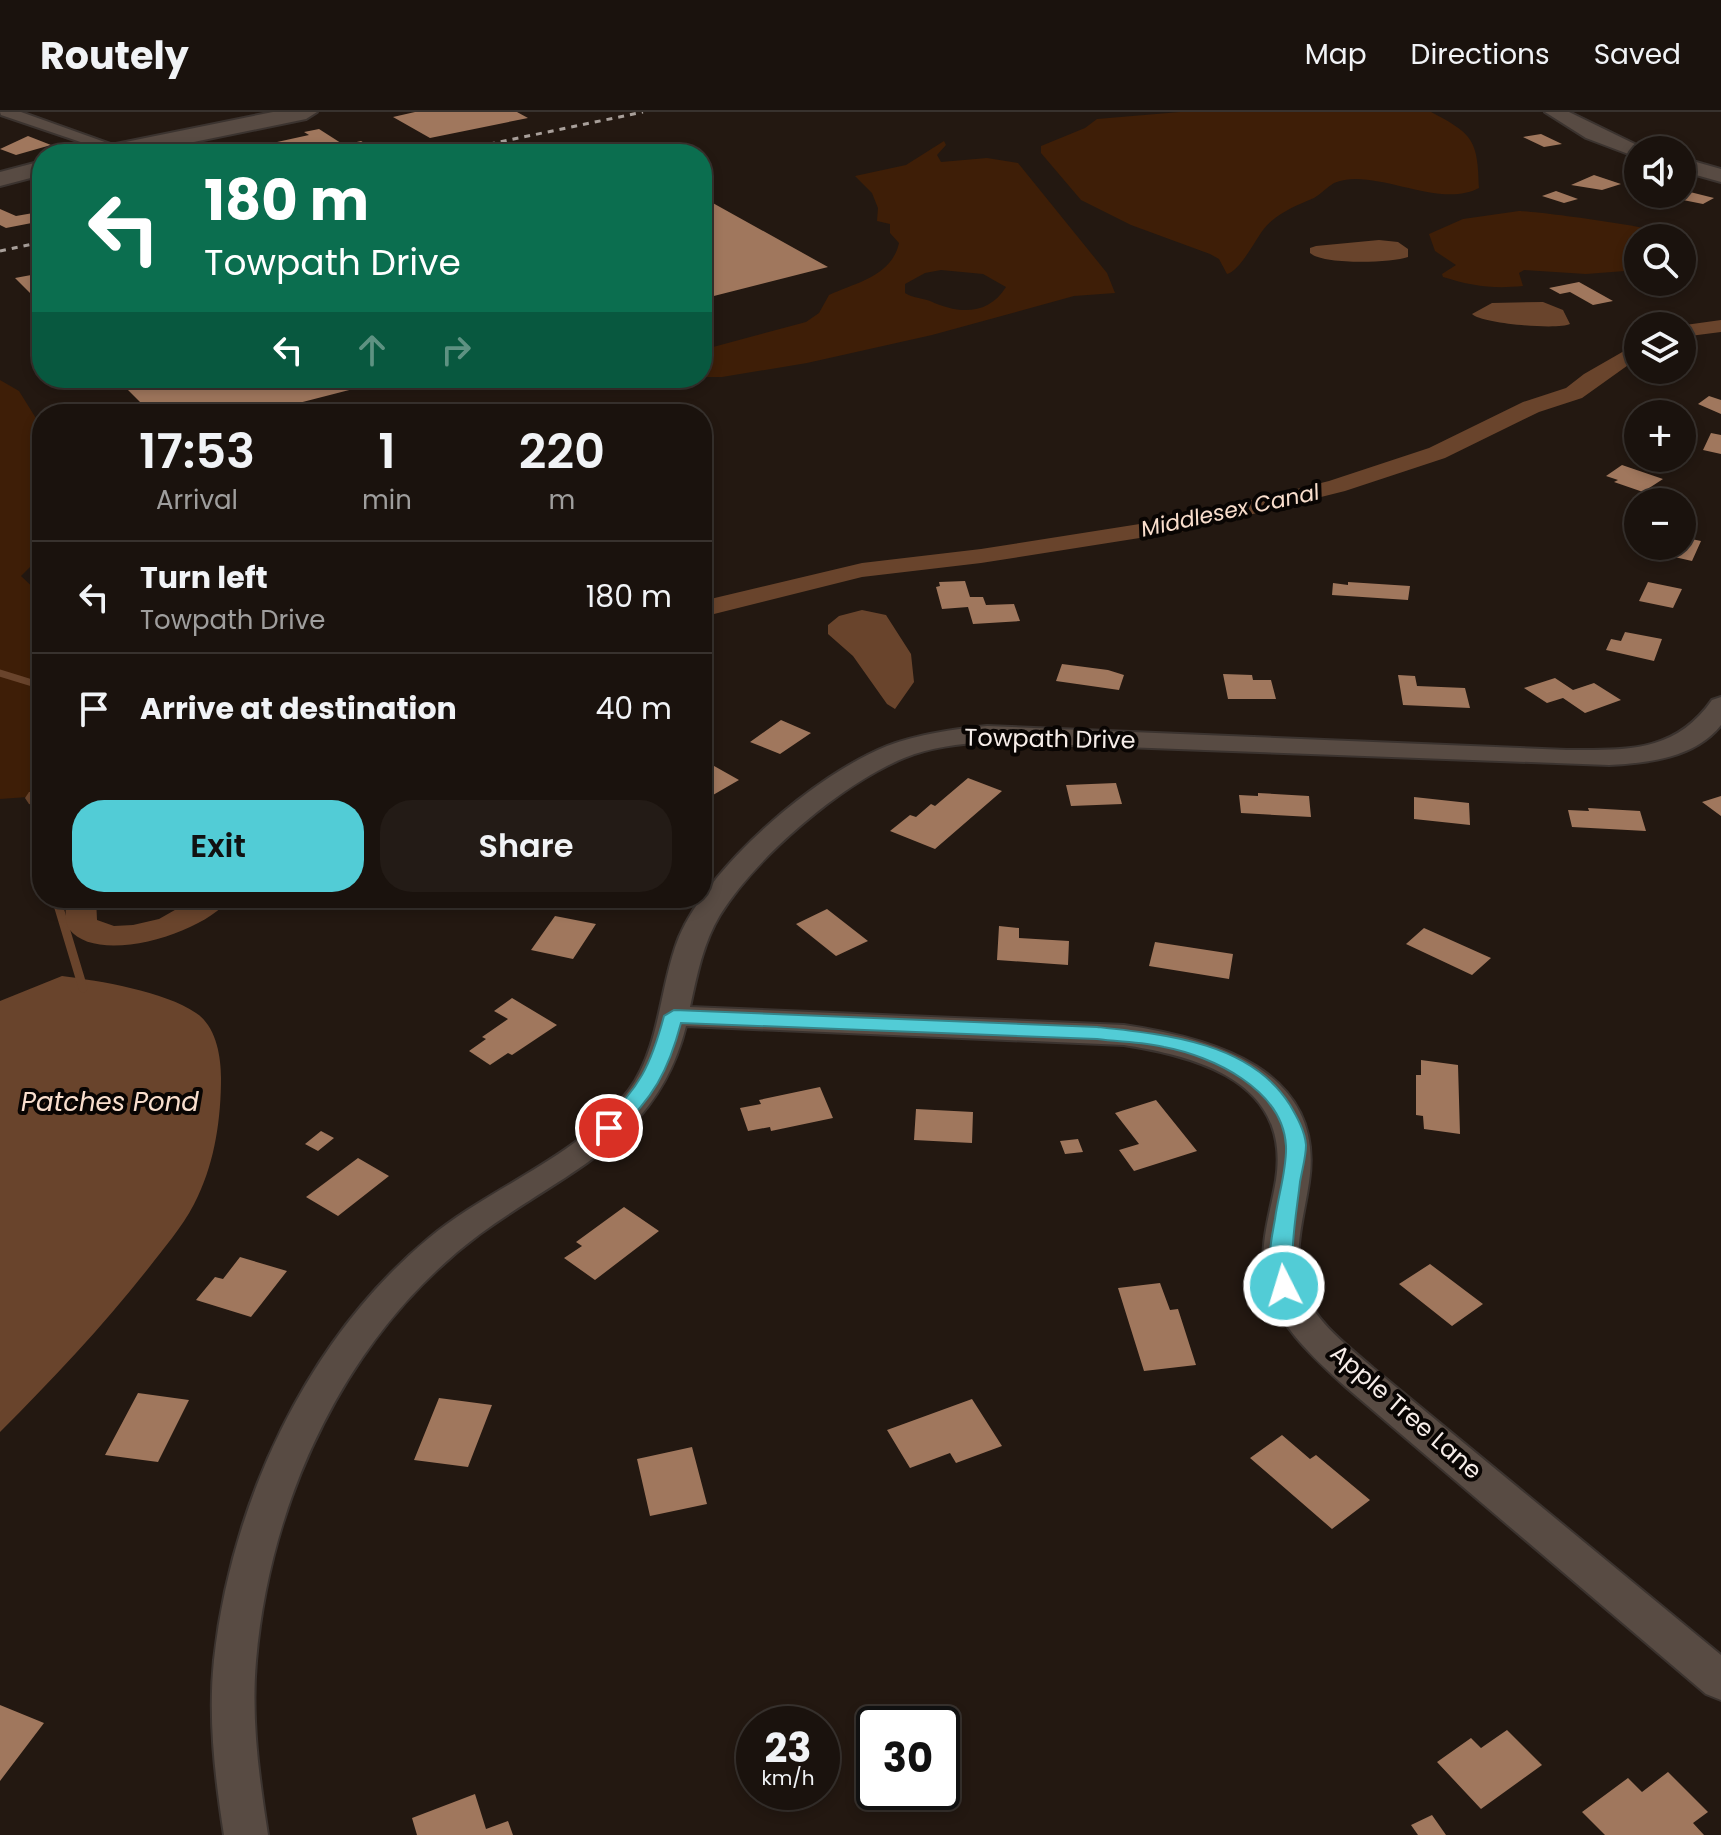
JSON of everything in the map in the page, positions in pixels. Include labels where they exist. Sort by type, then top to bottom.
[{"type":"main road","points":[[136,144],[212,121],[306,112]]},
{"type":"main road","points":[[0,179],[32,171]]},
{"type":"street","points":[[6,112],[89,144]]},
{"type":"street","points":[[1555,112],[1593,134],[1624,146]]},
{"type":"street","points":[[1696,168],[1721,176]]},
{"type":"street","name":"Towpath Drive","points":[[712,903],[724,886],[764,847],[845,780],[880,759],[907,748],[954,737],[1004,733],[1365,750],[1625,757],[1663,750],[1692,739],[1708,725],[1721,705]]},
{"type":"street","name":"Towpath Drive","points":[[246,1835],[234,1745],[235,1656],[250,1557],[290,1448],[355,1335],[398,1287],[467,1226],[570,1159],[637,1102],[663,1057],[689,951],[709,908]]},
{"type":"street","name":"Apple Tree Lane","points":[[674,1016],[1124,1035],[1167,1041],[1213,1056],[1246,1072],[1275,1098],[1288,1120],[1296,1145],[1280,1256],[1284,1286],[1297,1312],[1372,1385],[1721,1681]]},
{"type":"shaded area","points":[[1180,112],[1431,112],[1456,126],[1470,140],[1477,159],[1479,188],[1445,194],[1367,180],[1350,179],[1334,183],[1314,198],[1274,219],[1242,262],[1227,274],[1219,259],[1210,254],[1131,225],[1081,200],[1041,153],[1041,146],[1085,128],[1097,119]]},
{"type":"shaded area","points":[[944,141],[946,145],[937,155],[941,162],[987,158],[1018,163],[1107,273],[1115,293],[1074,296],[932,335],[807,363],[712,377],[712,347],[806,322],[819,313],[829,295],[871,277],[889,263],[899,243],[890,233],[890,224],[877,221],[878,208],[872,193],[855,176],[906,165]],"holes":[[[941,270],[983,274],[1006,287],[990,303],[972,310],[951,308],[905,293],[905,284],[925,273]]]},
{"type":"shaded area","points":[[1519,211],[1624,225],[1624,271],[1586,274],[1524,270],[1519,273],[1523,286],[1512,287],[1482,286],[1443,277],[1442,274],[1456,265],[1435,251],[1429,234],[1463,219]]},
{"type":"shaded area","points":[[0,380],[19,391],[32,412],[32,565],[21,576],[32,586],[32,797],[0,799]]},
{"type":"water","points":[[1379,240],[1398,242],[1408,249],[1408,257],[1358,262],[1328,260],[1310,253],[1310,248],[1316,246]]},
{"type":"water","points":[[1543,302],[1563,310],[1570,324],[1521,325],[1490,321],[1472,314],[1492,303]]},
{"type":"water","points":[[862,610],[886,615],[911,654],[914,682],[895,709],[887,704],[853,656],[828,634],[828,625],[839,616]]},
{"type":"water","name":"Patches Pond","points":[[62,976],[150,993],[183,1005],[203,1019],[213,1033],[220,1060],[218,1123],[204,1182],[178,1230],[99,1328],[0,1432],[0,1001]]},
{"type":"building","points":[[415,112],[517,112],[528,118],[430,138],[393,117]]},
{"type":"building","points":[[319,129],[342,144],[268,144],[309,135],[304,132]]},
{"type":"building","points":[[1541,134],[1562,144],[1544,147],[1523,137]]},
{"type":"building","points":[[28,136],[48,144],[32,144],[32,150],[16,155],[0,149]]},
{"type":"building","points":[[1594,175],[1621,184],[1602,190],[1571,185]]},
{"type":"building","points":[[1556,191],[1578,199],[1564,203],[1542,196]]},
{"type":"building","points":[[1696,194],[1714,198],[1703,204],[1696,203]]},
{"type":"building","points":[[712,203],[828,267],[712,296]]},
{"type":"building","points":[[0,209],[16,216],[32,213],[32,223],[6,228],[0,225]]},
{"type":"building","points":[[32,275],[32,295],[15,278]]},
{"type":"building","points":[[1579,282],[1613,301],[1593,305],[1570,292],[1560,294],[1549,288]]},
{"type":"building","points":[[126,388],[357,388],[295,404],[142,404]]},
{"type":"building","points":[[1709,396],[1721,400],[1721,414],[1698,404]]},
{"type":"building","points":[[1711,433],[1721,435],[1721,454],[1703,450]]},
{"type":"building","points":[[1622,465],[1624,472],[1642,472],[1663,479],[1649,488],[1631,488],[1606,476]]},
{"type":"building","points":[[965,581],[970,597],[983,597],[986,605],[1014,604],[1020,621],[973,624],[968,607],[942,609],[936,587],[940,586],[939,582]]},
{"type":"building","points":[[1348,582],[1410,586],[1408,600],[1332,595],[1333,583],[1348,585]]},
{"type":"building","points":[[1648,582],[1682,589],[1673,608],[1639,601]]},
{"type":"building","points":[[1625,632],[1662,639],[1654,661],[1606,650],[1611,639],[1621,641]]},
{"type":"building","points":[[1062,664],[1124,675],[1119,690],[1056,681]]},
{"type":"building","points":[[1223,674],[1252,675],[1253,680],[1271,680],[1276,699],[1228,699]]},
{"type":"building","points":[[1398,675],[1415,676],[1417,686],[1465,688],[1470,708],[1403,705]]},
{"type":"building","points":[[1555,678],[1573,690],[1594,683],[1621,700],[1585,713],[1563,698],[1547,703],[1524,688]]},
{"type":"building","points":[[781,720],[811,733],[780,754],[750,742]]},
{"type":"building","points":[[712,765],[739,780],[712,795]]},
{"type":"building","points":[[968,778],[1002,791],[935,849],[890,831],[910,815],[916,817],[931,804],[935,806]]},
{"type":"building","points":[[1116,783],[1122,804],[1071,806],[1066,785]]},
{"type":"building","points":[[1258,793],[1309,796],[1311,817],[1241,813],[1239,795],[1258,796]]},
{"type":"building","points":[[1721,796],[1721,816],[1702,802]]},
{"type":"building","points":[[1414,797],[1469,803],[1470,825],[1414,819]]},
{"type":"building","points":[[1588,808],[1640,811],[1646,831],[1572,827],[1568,810],[1589,811]]},
{"type":"building","points":[[827,909],[868,941],[836,956],[796,924]]},
{"type":"building","points":[[555,916],[596,924],[573,959],[531,950]]},
{"type":"building","points":[[999,926],[1019,928],[1019,938],[1069,941],[1068,965],[997,960]]},
{"type":"building","points":[[1424,928],[1491,958],[1472,975],[1406,944]]},
{"type":"building","points":[[1155,942],[1233,954],[1229,979],[1149,966]]},
{"type":"building","points":[[512,998],[557,1025],[512,1055],[508,1053],[490,1065],[469,1051],[486,1039],[482,1037],[508,1019],[494,1011]]},
{"type":"building","points":[[1421,1060],[1458,1065],[1460,1134],[1424,1129],[1423,1116],[1416,1115],[1416,1075],[1421,1075]]},
{"type":"building","points":[[820,1087],[833,1118],[771,1131],[770,1127],[748,1131],[740,1108],[761,1104],[759,1100]]},
{"type":"building","points":[[1156,1100],[1197,1151],[1134,1171],[1119,1150],[1139,1144],[1115,1113]]},
{"type":"building","points":[[916,1109],[973,1112],[972,1143],[914,1140]]},
{"type":"building","points":[[321,1131],[334,1138],[318,1151],[305,1144]]},
{"type":"building","points":[[1078,1139],[1083,1152],[1065,1154],[1060,1141]]},
{"type":"building","points":[[358,1158],[389,1176],[338,1216],[306,1197]]},
{"type":"building","points":[[624,1207],[659,1231],[595,1280],[564,1258],[582,1246],[576,1242]]},
{"type":"building","points":[[240,1257],[287,1271],[251,1317],[196,1300],[215,1277],[223,1279]]},
{"type":"building","points":[[1430,1264],[1483,1304],[1452,1326],[1399,1284]]},
{"type":"building","points":[[1160,1283],[1170,1310],[1178,1309],[1196,1365],[1144,1371],[1118,1288]]},
{"type":"building","points":[[138,1393],[189,1400],[158,1462],[105,1455]]},
{"type":"building","points":[[439,1398],[492,1405],[468,1467],[414,1460]]},
{"type":"building","points":[[972,1399],[1002,1446],[956,1463],[950,1453],[910,1468],[887,1430]]},
{"type":"building","points":[[1282,1435],[1310,1459],[1316,1455],[1370,1500],[1332,1529],[1250,1458]]},
{"type":"building","points":[[692,1447],[707,1504],[650,1516],[637,1459]]},
{"type":"building","points":[[0,1705],[44,1723],[0,1781]]},
{"type":"building","points":[[1507,1730],[1542,1765],[1481,1809],[1437,1762],[1471,1738],[1481,1748]]},
{"type":"building","points":[[1668,1772],[1708,1812],[1693,1823],[1704,1835],[1605,1835],[1582,1812],[1628,1778],[1642,1792]]},
{"type":"building","points":[[475,1794],[486,1829],[508,1821],[513,1835],[417,1835],[412,1818]]},
{"type":"building","points":[[1432,1815],[1446,1835],[1418,1835],[1411,1825]]},
{"type":"waterway","name":"Middlesex Canal","points":[[1696,329],[1721,326]]},
{"type":"waterway","name":"Middlesex Canal","points":[[712,606],[784,586],[862,570],[981,556],[1184,524],[1337,486],[1437,453],[1531,407],[1574,393],[1591,378],[1624,358]]},
{"type":"waterway","points":[[0,673],[32,683]]},
{"type":"waterway","points":[[59,908],[83,988]]},
{"type":"waterway","name":"Middlesex Canal","points":[[81,908],[82,925],[114,935],[152,931],[187,918],[203,908]]},
{"type":"railway","points":[[490,144],[643,112]]},
{"type":"railway","points":[[0,251],[32,244]]},
{"type":"route","points":[[609,1128],[637,1102],[652,1079],[663,1057],[674,1016],[1097,1033],[1167,1041],[1213,1056],[1246,1072],[1275,1098],[1288,1120],[1296,1145],[1281,1240],[1284,1286]]}]
